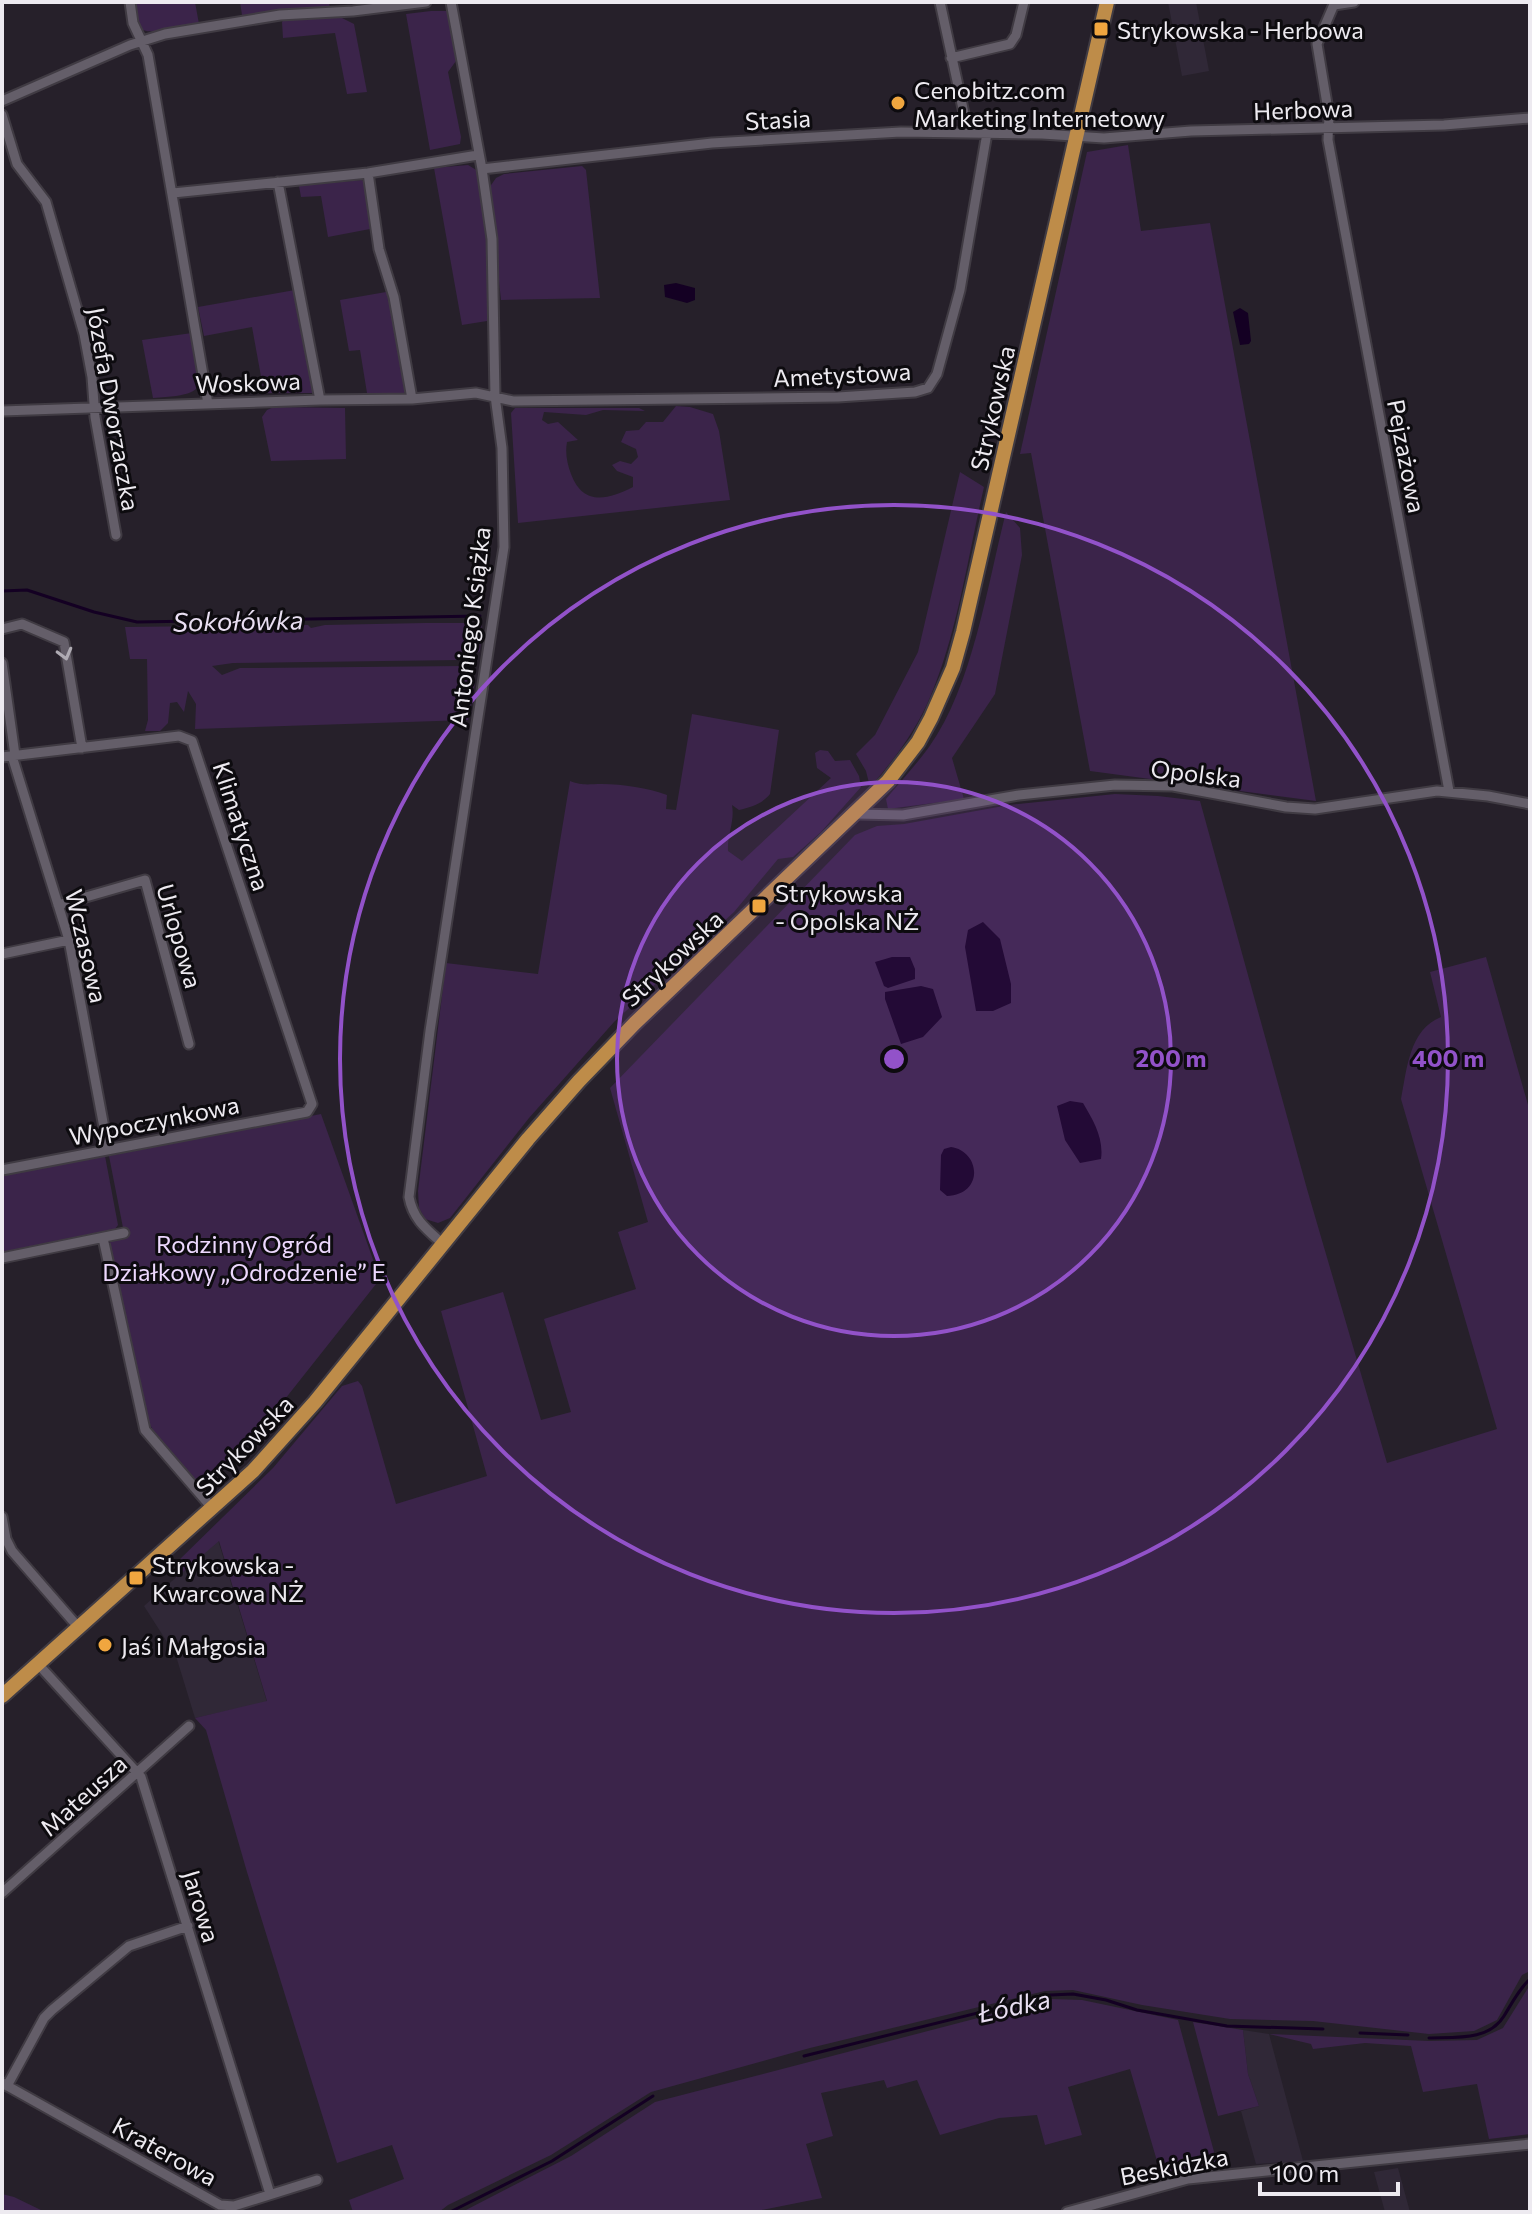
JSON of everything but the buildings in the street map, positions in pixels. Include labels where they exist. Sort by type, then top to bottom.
[{"type":"main road","name":"Strykowska","points":[[2,1696],[253,1471],[296,1425],[528,1139],[607,1052],[856,814],[888,781],[918,742],[939,702],[956,659],[1107,2]]},
{"type":"street","points":[[130,2],[133,23],[148,55],[208,404]]},
{"type":"street","points":[[2,101],[141,41],[178,31],[264,17],[426,2]]},
{"type":"street","name":"Antoniego Książka","points":[[443,1244],[419,1223],[411,1211],[409,1197],[444,936],[504,547],[502,448],[495,396],[493,252],[482,169],[451,2]]},
{"type":"street","points":[[940,2],[968,132]]},
{"type":"street","points":[[951,58],[1010,44],[1016,35],[1024,2]]},
{"type":"street","points":[[1335,4],[1354,2]]},
{"type":"street","name":"Pejzażowa","points":[[1335,4],[1317,44],[1334,171],[1449,791]]},
{"type":"street","name":"Józefa Dworzaczka","points":[[2,115],[17,164],[46,202],[84,334],[116,535]]},
{"type":"street","name":"Herbowa","points":[[1077,136],[1104,138],[1191,131],[1444,125],[1530,118]]},
{"type":"street","name":"Stasia","points":[[482,169],[712,143],[901,132],[1077,136]]},
{"type":"street","name":"Ametystowa","points":[[495,396],[513,401],[838,397],[915,392],[928,388],[937,374],[960,290],[987,133]]},
{"type":"street","points":[[173,193],[368,173],[478,155]]},
{"type":"street","points":[[368,173],[379,249],[393,291],[412,399]]},
{"type":"street","points":[[278,182],[320,400]]},
{"type":"street","name":"Woskowa","points":[[2,411],[412,399],[467,394],[495,396]]},
{"type":"street","points":[[2,629],[22,624],[64,642],[82,748]]},
{"type":"street","name":"Wczasowa","points":[[2,663],[10,756],[69,940],[108,1149]]},
{"type":"street","name":"Klimatyczna","points":[[10,756],[179,736],[192,741],[284,1016],[311,1107]]},
{"type":"street","name":"Opolska","points":[[856,814],[903,815],[1019,795],[1115,785],[1173,786],[1286,807],[1315,809],[1449,791],[1530,804]]},
{"type":"street","name":"Urlopowa","points":[[58,905],[145,880],[189,1044]]},
{"type":"street","points":[[2,954],[69,940]]},
{"type":"street","name":"Wypoczynkowa","points":[[2,1170],[307,1112],[311,1107]]},
{"type":"street","points":[[2,1258],[124,1233]]},
{"type":"street","points":[[103,1238],[145,1430],[213,1509]]},
{"type":"street","points":[[2,1517],[12,1551],[79,1628]]},
{"type":"street","name":"Jarowa","points":[[38,1664],[139,1772],[270,2194]]},
{"type":"street","name":"Mateusza","points":[[2,1893],[189,1726]]},
{"type":"street","points":[[4,2084],[52,2010],[129,1946],[188,1926]]},
{"type":"street","name":"Kraterowa","points":[[4,2084],[220,2205],[234,2206],[317,2180]]},
{"type":"street","name":"Beskidzka","points":[[1067,2212],[1188,2179],[1530,2144]]},
{"type":"shaded area","points":[[1168,2],[1196,2],[1209,71],[1182,76]]},
{"type":"shaded area","points":[[676,283],[695,288],[695,300],[687,303],[665,297],[664,285]]},
{"type":"shaded area","points":[[1240,308],[1248,313],[1249,344],[1240,345],[1233,312]]},
{"type":"shaded area","points":[[983,922],[1000,939],[1011,984],[1011,1003],[993,1011],[976,1011],[965,947],[968,930]]},
{"type":"shaded area","points":[[892,957],[910,957],[915,979],[888,988],[884,986],[875,962]]},
{"type":"shaded area","points":[[921,986],[933,989],[942,1017],[923,1037],[901,1044],[885,992]]},
{"type":"shaded area","points":[[1070,1101],[1083,1103],[1090,1116],[1099,1137],[1101,1159],[1080,1163],[1065,1140],[1057,1106]]},
{"type":"shaded area","points":[[951,1147],[968,1156],[974,1172],[968,1188],[947,1196],[940,1190],[941,1155],[944,1149]]},
{"type":"shaded area","points":[[218,1540],[267,1702],[195,1718],[176,1656],[144,1606]]},
{"type":"shaded area","points":[[1243,2030],[1269,2034],[1303,2161],[1256,2164],[1241,2111],[1259,2106],[1248,2074]]},
{"type":"shaded area","points":[[1398,2168],[1410,2212],[1385,2212],[1374,2172]]},
{"type":"green space","points":[[134,2],[195,2],[199,24],[145,31],[137,22]]},
{"type":"green space","points":[[240,2],[329,2],[330,9],[242,15]]},
{"type":"green space","points":[[447,11],[456,61],[448,72],[461,137],[460,144],[430,150],[406,14]]},
{"type":"green space","points":[[336,15],[354,24],[367,92],[347,94],[335,33],[283,38],[282,22],[285,18]]},
{"type":"green space","points":[[1128,145],[1141,231],[1210,223],[1316,801],[1090,771],[1031,453],[1020,454],[1087,152]]},
{"type":"green space","points":[[468,165],[478,171],[489,252],[487,321],[462,325],[434,168]]},
{"type":"green space","points":[[582,166],[586,170],[600,298],[501,300],[489,188],[496,178],[504,174]]},
{"type":"green space","points":[[362,180],[365,183],[370,229],[328,237],[321,196],[301,197],[299,186]]},
{"type":"green space","points":[[295,290],[311,356],[312,393],[264,393],[252,327],[204,336],[198,307]]},
{"type":"green space","points":[[389,294],[406,389],[404,393],[367,393],[360,350],[349,351],[340,300]]},
{"type":"green space","points":[[192,333],[200,384],[186,394],[153,398],[142,340]]},
{"type":"green space","points":[[676,406],[713,414],[719,431],[730,500],[518,523],[511,413],[515,408],[639,408],[645,411],[603,410],[586,415],[544,412],[542,420],[548,424],[558,422],[578,440],[567,442],[566,454],[576,484],[589,496],[605,497],[633,487],[633,477],[617,471],[612,465],[620,461],[631,464],[638,457],[636,449],[621,442],[626,431],[639,430],[646,422],[663,422]]},
{"type":"green space","points":[[274,407],[345,408],[346,459],[271,461],[262,417]]},
{"type":"green space","points":[[960,472],[984,487],[948,645],[919,720],[897,755],[870,787],[866,771],[856,754],[875,735],[918,652]]},
{"type":"green space","points":[[1006,512],[1020,528],[1022,555],[995,694],[952,758],[964,799],[888,809],[886,799],[929,747],[957,695],[977,634]]},
{"type":"green space","points":[[482,623],[480,651],[469,659],[460,660],[233,663],[212,666],[222,675],[240,668],[463,666],[467,667],[475,683],[468,720],[195,729],[196,704],[188,691],[184,712],[177,702],[170,703],[168,723],[160,731],[145,731],[148,720],[147,659],[130,659],[125,627],[308,625],[311,628]]},
{"type":"green space","points":[[692,714],[779,730],[770,794],[748,808],[739,810],[732,805],[728,851],[742,861],[831,778],[817,768],[815,753],[828,751],[835,761],[850,760],[861,787],[821,832],[793,857],[778,859],[734,912],[614,1022],[529,1118],[450,1218],[438,1223],[425,1219],[419,1208],[418,1191],[446,963],[538,974],[570,781],[652,790],[667,795],[666,809],[676,810]]},
{"type":"green space","points":[[1115,794],[1200,801],[1307,1189],[1387,1463],[1497,1429],[1401,1099],[1416,1041],[1430,1023],[1441,1017],[1430,972],[1486,957],[1530,1112],[1530,1971],[1522,1975],[1497,2020],[1474,2031],[1429,2034],[1313,2021],[1230,2019],[1073,1990],[1045,1991],[810,2048],[651,2092],[551,2155],[439,2212],[353,2212],[349,2200],[404,2179],[392,2145],[337,2163],[206,1730],[195,1718],[267,1701],[219,1541],[176,1578],[176,1563],[273,1468],[342,1386],[358,1381],[396,1504],[487,1476],[441,1311],[503,1292],[541,1420],[571,1412],[544,1319],[636,1289],[618,1232],[648,1222],[610,1088],[855,835],[877,826],[1009,805]]},
{"type":"green space","name":"Rodzinny Ogród Działkowy „Odrodzenie” E","points":[[321,1114],[380,1279],[270,1418],[201,1486],[153,1430],[143,1413],[109,1241],[125,1238],[109,1156]]},
{"type":"green space","points":[[105,1156],[118,1225],[115,1229],[2,1252],[2,1176]]},
{"type":"green space","points":[[1530,1985],[1530,2134],[1489,2139],[1477,2084],[1423,2092],[1411,2046],[1365,2043],[1313,2049],[1311,2044],[1269,2034],[1477,2040],[1503,2028]]},
{"type":"green space","points":[[1051,1999],[1082,2000],[1178,2020],[1219,2170],[1162,2178],[1130,2069],[1068,2087],[1082,2135],[1045,2145],[1037,2115],[999,2118],[940,2135],[917,2080],[887,2088],[884,2080],[821,2093],[833,2136],[806,2144],[822,2198],[752,2212],[462,2212],[571,2156],[655,2102]]},
{"type":"green space","points":[[1193,2022],[1243,2030],[1248,2074],[1259,2106],[1218,2116]]},
{"type":"green space","points":[[2,2194],[14,2197],[45,2212],[2,2212]]},
{"type":"waterway","name":"Sokołówka","points":[[2,591],[27,590],[94,612],[137,622],[480,616]]},
{"type":"waterway","name":"Łódka","points":[[1429,2038],[1471,2036],[1490,2030],[1498,2024],[1530,1979]]},
{"type":"waterway","name":"Łódka","points":[[804,2056],[1050,1995],[1073,1994],[1137,2010],[1227,2026],[1323,2029]]},
{"type":"waterway","name":"Łódka","points":[[1360,2033],[1408,2035]]},
{"type":"waterway","name":"Łódka","points":[[450,2212],[552,2161],[653,2096]]},
{"type":"place","name":"Strykowska - Herbowa","points":[[1101,29]]},
{"type":"place","name":"Cenobitz.com Marketing Internetowy","points":[[898,103]]},
{"type":"place","name":"Strykowska - Opolska NŻ","points":[[759,906]]},
{"type":"place","name":"Strykowska - Kwarcowa NŻ","points":[[136,1578]]},
{"type":"place","name":"Jaś i Małgosia","points":[[105,1645]]}]
